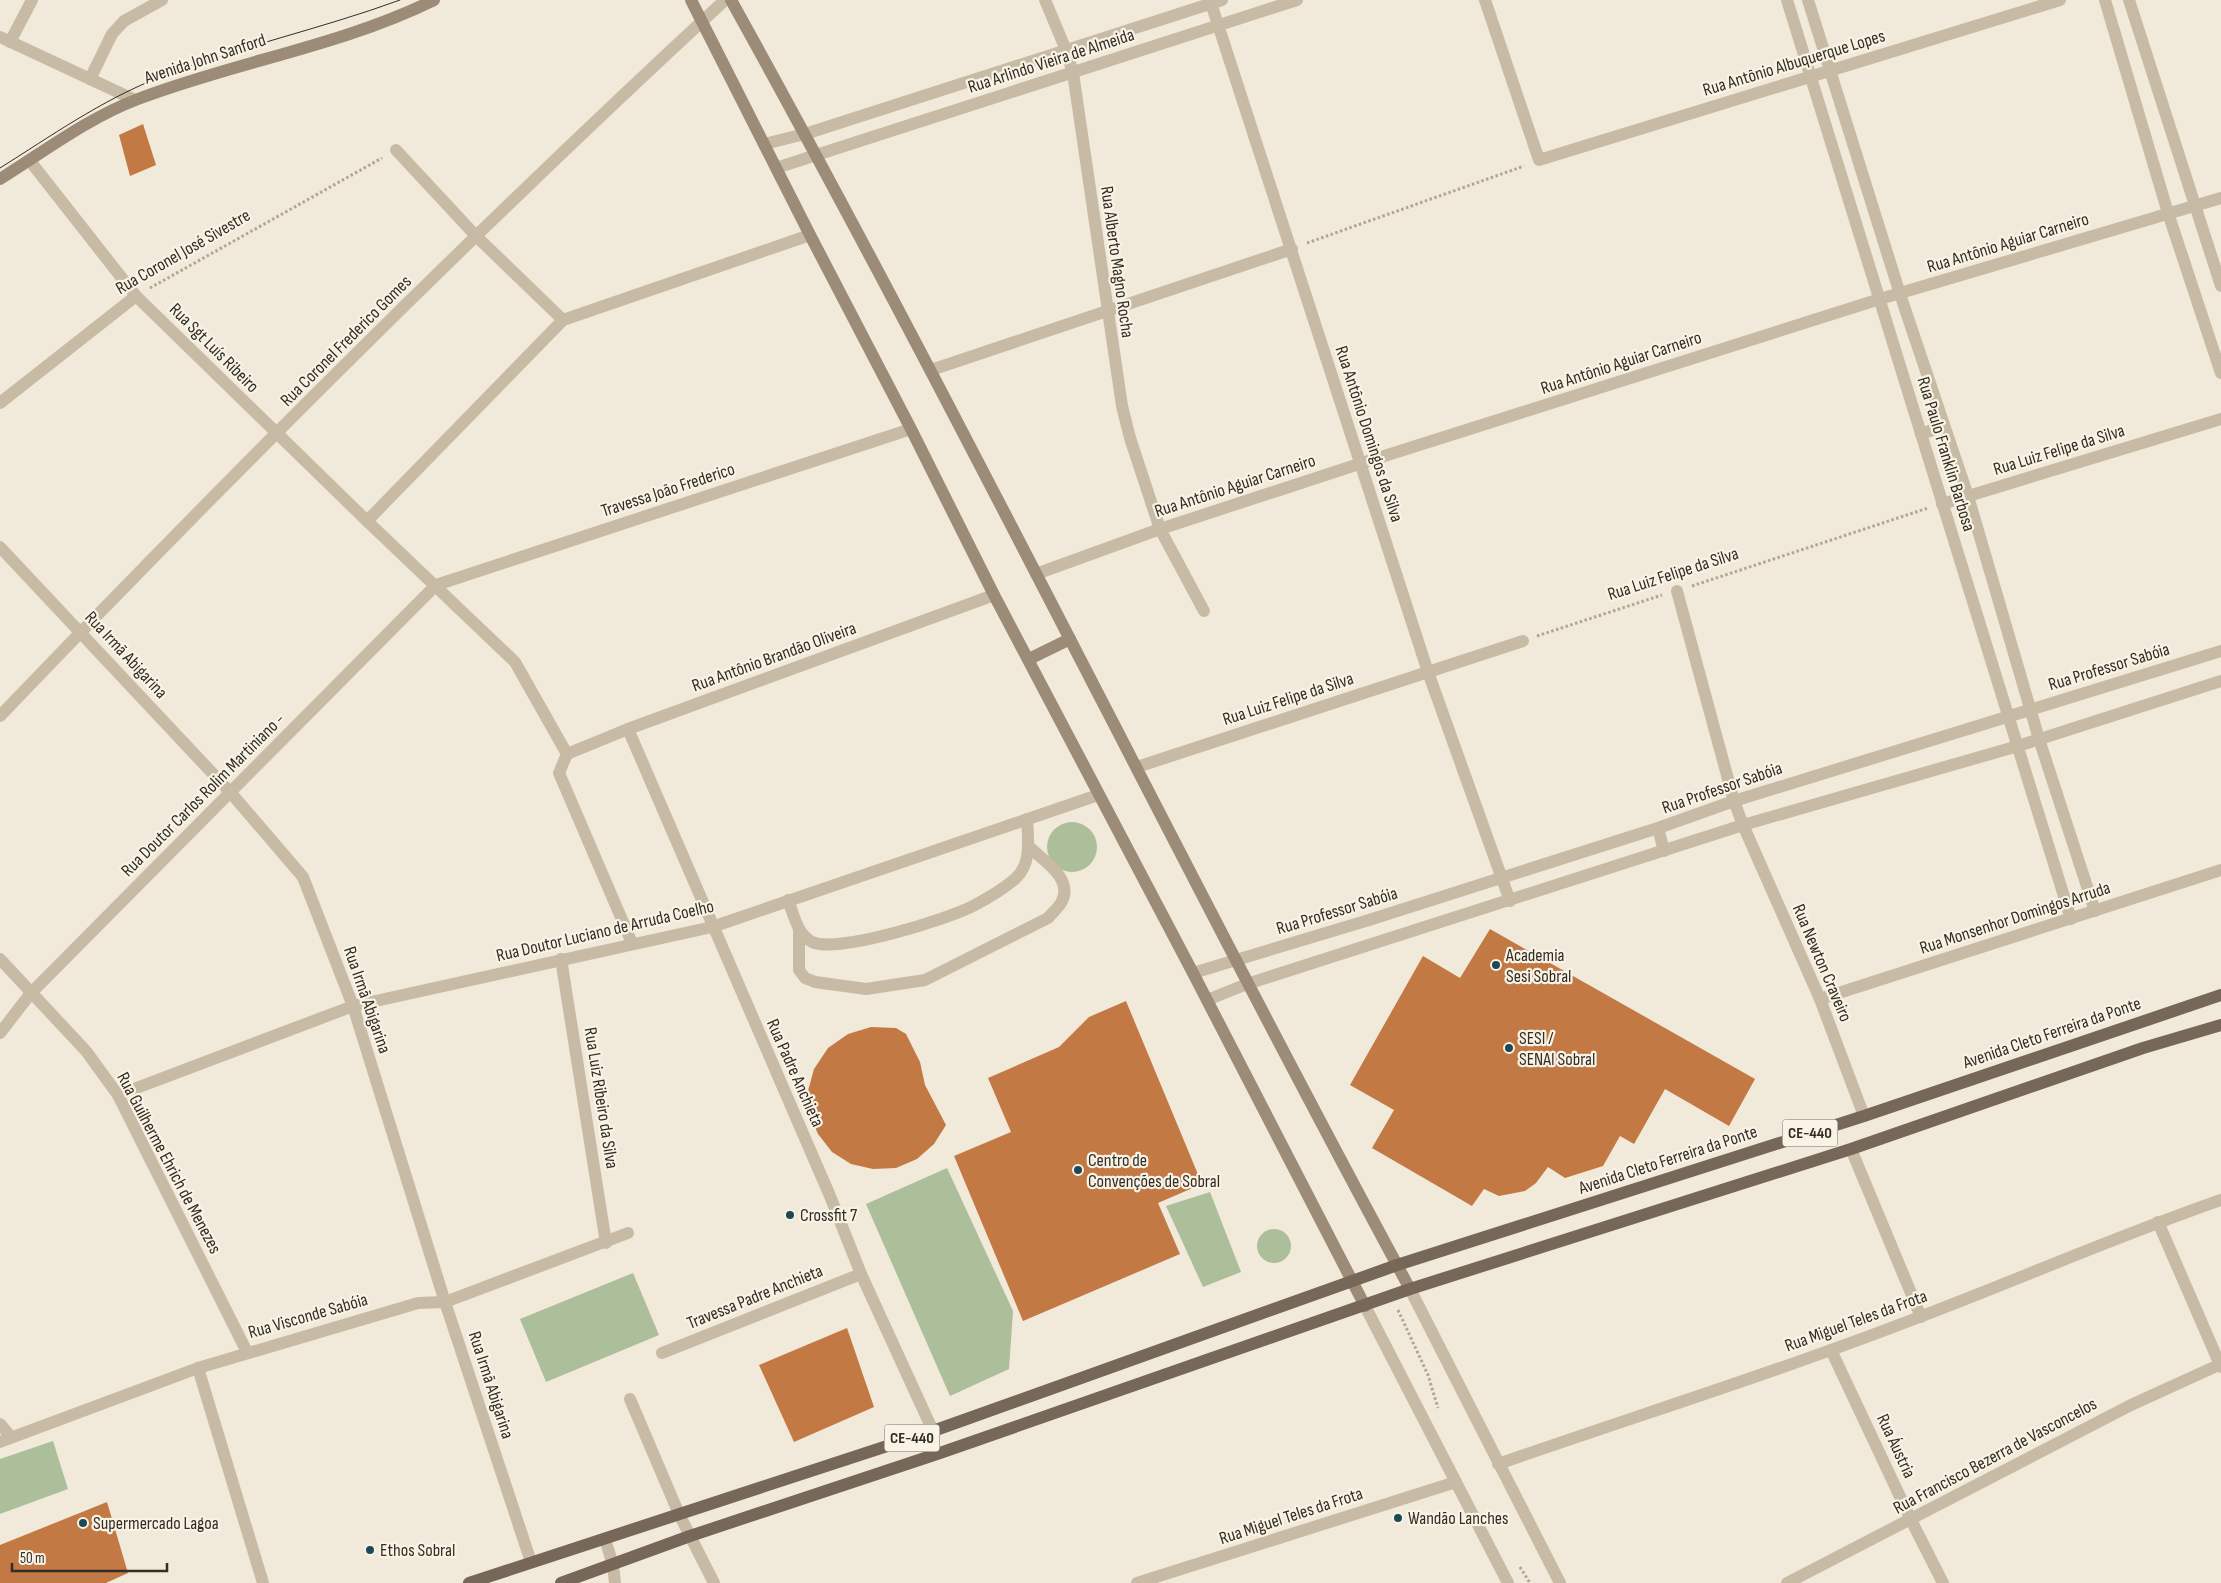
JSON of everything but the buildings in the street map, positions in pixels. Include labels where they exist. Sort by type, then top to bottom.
[{"type":"main road","name":"Avenida John Sanford","points":[[0,179],[104,114],[136,100],[168,88],[350,32],[412,11],[434,0]]},
{"type":"main road","points":[[691,0],[994,595],[1193,972],[1365,1306]]},
{"type":"main road","points":[[731,0],[806,134],[931,370],[1137,766],[1247,984],[1410,1290]]},
{"type":"main road","points":[[1029,659],[1070,639]]},
{"type":"main road","name":"Avenida Cleto Ferreira da Ponte","points":[[1352,1282],[1397,1265],[1864,1116],[2221,995]]},
{"type":"main road","name":"CE-440","points":[[560,1583],[690,1536],[1410,1290],[1851,1149],[2143,1048],[2221,1025]]},
{"type":"main road","name":"CE-440","points":[[469,1583],[933,1431],[1352,1282]]},
{"type":"street","points":[[32,0],[5,40],[136,100]]},
{"type":"street","points":[[90,79],[112,34],[124,21],[162,0]]},
{"type":"street","name":"Rua Coronel Frederico Gomes","points":[[0,716],[80,632],[476,236],[725,0]]},
{"type":"street","name":"Rua Alberto Magno Rocha","points":[[1045,0],[1066,50],[1072,73],[1106,312],[1126,422],[1160,529],[1204,611]]},
{"type":"street","name":"Rua Arlindo Vieira de Almeida","points":[[776,168],[1297,0]]},
{"type":"street","points":[[1485,0],[1539,160]]},
{"type":"street","name":"Rua Paulo Franklin Barbosa","points":[[1787,0],[2071,919]]},
{"type":"street","name":"Rua Paulo Franklin Barbosa","points":[[1808,0],[1900,294],[1968,496],[2030,709],[2095,911]]},
{"type":"street","name":"Rua Antônio Albuquerque Lopes","points":[[1539,160],[2060,0]]},
{"type":"street","points":[[2105,0],[2168,213],[2221,373]]},
{"type":"street","points":[[2129,0],[2221,286]]},
{"type":"street","name":"Rua Arlindo Vieira de Almeida","points":[[764,144],[806,134],[1215,1]]},
{"type":"street","name":"Rua Antônio Domingos da Silva","points":[[1215,1],[1219,25],[1359,464],[1428,672],[1510,901]]},
{"type":"street","points":[[396,150],[476,236],[563,320]]},
{"type":"street","name":"Rua Sgt Luís Ribeiro","points":[[30,161],[136,296],[515,662],[567,754]]},
{"type":"street","name":"Rua Antônio Aguiar Carneiro","points":[[1036,574],[1160,529],[1359,464],[1880,300],[2221,198]]},
{"type":"street","points":[[367,521],[563,320],[810,235]]},
{"type":"street","points":[[931,370],[1292,249]]},
{"type":"street","name":"Rua Coronel José Sivestre","points":[[0,403],[136,296]]},
{"type":"street","name":"Rua Luiz Felipe da Silva","points":[[1942,504],[2221,419]]},
{"type":"street","points":[[1921,434],[1944,426]]},
{"type":"street","name":"Travessa João Frederico","points":[[436,585],[911,429]]},
{"type":"street","name":"Rua Irmã Abigarina","points":[[0,547],[231,793],[303,877],[353,1006],[445,1302],[531,1562]]},
{"type":"street","name":"Rua Doutor Carlos Rolim Martiniano -","points":[[0,1033],[31,993],[436,585]]},
{"type":"street","points":[[1677,590],[1734,800]]},
{"type":"street","name":"Rua Antônio Brandão Oliveira","points":[[567,754],[628,729],[994,595]]},
{"type":"street","name":"Rua Luiz Felipe da Silva","points":[[1137,766],[1523,641]]},
{"type":"street","name":"Rua Professor Sabóia","points":[[1193,972],[1369,920],[1502,876],[1658,828],[1734,800],[2221,652]]},
{"type":"street","points":[[1207,1000],[1247,984],[1743,825],[2018,746],[2221,680]]},
{"type":"street","name":"Rua Padre Anchieta","points":[[628,729],[712,927],[830,1196],[861,1274],[933,1431]]},
{"type":"street","points":[[567,754],[559,772],[632,943]]},
{"type":"street","name":"Rua Doutor Luciano de Arruda Coelho","points":[[118,1095],[353,1006],[632,943],[712,927],[1098,795]]},
{"type":"street","name":"Rua Newton Craveiro","points":[[1734,800],[1743,825],[1820,999],[1864,1116]]},
{"type":"street","points":[[799,930],[812,942],[826,945],[899,932],[974,906],[1017,877],[1026,864],[1028,846],[1027,820]]},
{"type":"street","points":[[1658,828],[1664,851]]},
{"type":"street","points":[[788,900],[799,930],[799,970],[805,978],[815,982],[866,989],[925,980],[1048,918],[1062,902],[1065,887],[1062,877],[1028,846]]},
{"type":"street","name":"Rua Monsenhor Domingos Arruda","points":[[1820,999],[2221,870]]},
{"type":"street","name":"Rua Guilherme Ehrich de Menezes","points":[[0,959],[86,1051],[118,1095],[247,1352]]},
{"type":"street","name":"Rua Luiz Ribeiro da Silva","points":[[561,959],[606,1243]]},
{"type":"street","points":[[1851,1149],[1921,1317]]},
{"type":"street","name":"Rua Miguel Teles da Frota","points":[[1498,1464],[1831,1350],[1921,1317],[2158,1222],[2221,1200]]},
{"type":"street","points":[[2158,1222],[2221,1365]]},
{"type":"street","name":"Rua Visconde Sabóia","points":[[6,1439],[198,1368],[247,1352],[418,1303],[445,1302],[606,1243],[628,1233]]},
{"type":"street","name":"Travessa Padre Anchieta","points":[[662,1353],[861,1274]]},
{"type":"street","points":[[1410,1290],[1560,1583]]},
{"type":"street","points":[[1365,1306],[1508,1583]]},
{"type":"street","name":"Rua Áustria","points":[[1831,1350],[1911,1520],[1944,1583]]},
{"type":"street","name":"Rua Francisco Bezerra de Vasconcelos","points":[[1787,1583],[2131,1405],[2221,1365]]},
{"type":"street","points":[[198,1368],[262,1583]]},
{"type":"street","points":[[630,1399],[679,1514],[714,1583]]},
{"type":"street","points":[[0,1424],[6,1439]]},
{"type":"street","name":"Rua Miguel Teles da Frota","points":[[1137,1583],[1456,1482]]},
{"type":"street","points":[[605,1539],[613,1565],[615,1583]]},
{"type":"path","name":"Rua Coronel José Sivestre","points":[[136,296],[396,150]]},
{"type":"path","points":[[1292,249],[1539,160]]},
{"type":"path","name":"Rua Luiz Felipe da Silva","points":[[1523,641],[1942,504]]},
{"type":"green space","points":[[1067,822],[1077,822],[1090,829],[1097,842],[1097,852],[1090,865],[1077,872],[1067,872],[1058,868],[1051,861],[1047,852],[1047,842],[1051,833],[1058,826]]},
{"type":"green space","points":[[947,1168],[1013,1311],[1009,1369],[950,1396],[866,1204]]},
{"type":"green space","points":[[1210,1192],[1241,1272],[1203,1287],[1166,1206]]},
{"type":"green space","points":[[1274,1229],[1281,1230],[1286,1234],[1290,1239],[1290,1253],[1286,1258],[1281,1262],[1274,1263],[1267,1262],[1262,1258],[1258,1253],[1257,1246],[1258,1239],[1262,1234],[1267,1230]]},
{"type":"green space","points":[[633,1273],[659,1335],[546,1382],[520,1319]]},
{"type":"green space","points":[[53,1441],[68,1489],[0,1514],[0,1459]]},
{"type":"tram line","points":[[0,168],[97,108],[158,78],[218,57],[400,0]]},
{"type":"place","name":"Academia Sesi Sobral","points":[[1496,965]]},
{"type":"place","name":"SESI / SENAI Sobral","points":[[1509,1048]]},
{"type":"place","name":"Centro de Convenções de Sobral","points":[[1078,1170]]},
{"type":"place","name":"Crossfit 7","points":[[790,1215]]},
{"type":"place","name":"Wandão Lanches","points":[[1398,1518]]},
{"type":"place","name":"Supermercado Lagoa","points":[[83,1523]]},
{"type":"place","name":"Ethos Sobral","points":[[370,1550]]}]
